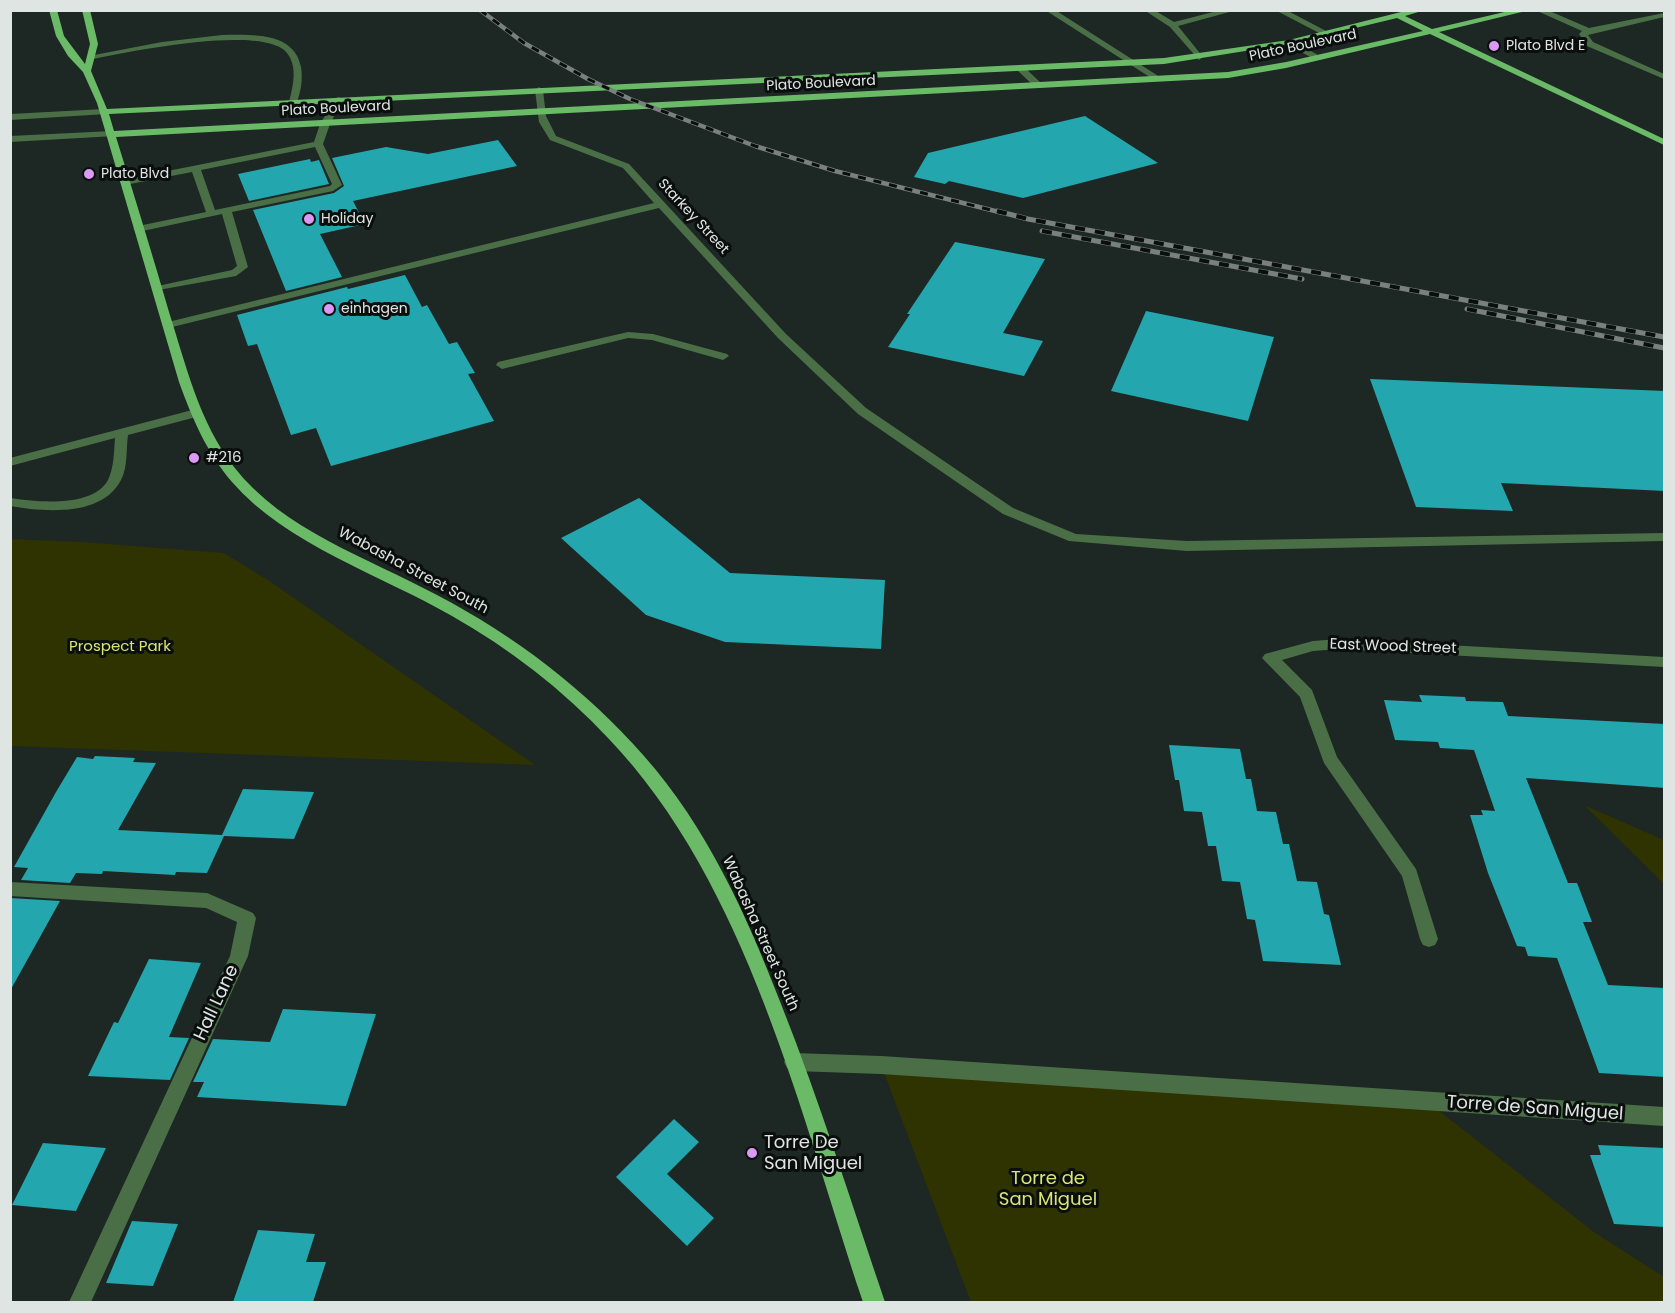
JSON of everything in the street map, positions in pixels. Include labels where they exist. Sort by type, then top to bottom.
[{"type":"main road","name":"Wabasha Street South","points":[[52,10],[66,48],[87,71],[104,112],[196,413],[224,462],[247,490],[311,537],[454,610],[494,635],[559,682],[615,735],[661,789],[705,854],[747,941],[794,1062],[874,1302]]},
{"type":"main road","points":[[86,10],[94,44],[93,56],[87,71]]},
{"type":"main road","points":[[1388,10],[1665,142]]},
{"type":"main road","name":"Plato Boulevard","points":[[104,112],[1132,63],[1199,57],[1289,42],[1421,10]]},
{"type":"main road","name":"Plato Boulevard","points":[[112,134],[1228,75],[1319,58],[1526,10]]},
{"type":"street","points":[[1049,10],[1159,79]]},
{"type":"street","points":[[1148,10],[1173,25],[1199,57]]},
{"type":"street","points":[[1173,25],[1233,10]]},
{"type":"street","points":[[1279,10],[1326,33]]},
{"type":"street","points":[[1539,10],[1588,32]]},
{"type":"street","points":[[1663,12],[1583,34],[1590,44],[1665,77]]},
{"type":"street","points":[[93,56],[240,36],[266,40],[285,46],[295,62],[299,77],[293,102]]},
{"type":"street","points":[[1289,42],[1319,58]]},
{"type":"street","points":[[1020,68],[1039,86]]},
{"type":"street","name":"Starkey Street","points":[[539,90],[541,112],[547,131],[553,138],[626,166],[782,336],[862,411],[1008,511],[1074,538],[1187,546],[1665,537]]},
{"type":"street","points":[[138,228],[333,188],[337,185],[318,144],[325,124],[339,100]]},
{"type":"street","points":[[10,117],[104,112]]},
{"type":"street","points":[[10,139],[112,134]]},
{"type":"street","points":[[125,182],[318,144]]},
{"type":"street","points":[[195,168],[211,213]]},
{"type":"street","points":[[168,325],[661,204]]},
{"type":"street","points":[[157,289],[236,273],[243,267],[226,210]]},
{"type":"street","points":[[502,365],[628,335],[653,337],[723,356]]},
{"type":"street","points":[[10,462],[196,413]]},
{"type":"street","points":[[10,502],[62,506],[81,504],[100,494],[114,481],[122,432]]},
{"type":"street","name":"East Wood Street","points":[[1429,939],[1410,874],[1330,759],[1307,694],[1270,658],[1313,646],[1339,644],[1665,662]]},
{"type":"street","name":"Hall Lane","points":[[10,889],[207,901],[247,918],[239,956],[80,1302]]},
{"type":"street","name":"Torre de San Miguel","points":[[794,1062],[881,1065],[1665,1117]]},
{"type":"green space","name":"Prospect Park","points":[[11,539],[224,553],[268,580],[535,765],[11,746]]},
{"type":"green space","points":[[1584,805],[1664,840],[1664,884]]},
{"type":"green space","name":"Torre de San Miguel","points":[[881,1065],[1428,1102],[1594,1232],[1664,1277],[1664,1302],[971,1302]]},
{"type":"building","points":[[1085,116],[1158,163],[1023,198],[949,181],[945,184],[914,177],[928,153]]},
{"type":"building","points":[[498,140],[517,166],[353,201],[365,224],[320,234],[342,277],[286,291],[253,210],[334,193],[344,186],[332,158],[386,147],[428,154]]},
{"type":"building","points":[[310,159],[311,162],[319,160],[329,184],[249,201],[238,174]]},
{"type":"building","points":[[955,242],[1045,259],[1003,333],[1043,341],[1024,376],[888,347]]},
{"type":"building","points":[[405,275],[422,307],[427,305],[449,344],[457,342],[475,373],[468,374],[494,421],[331,466],[316,428],[291,435],[257,344],[248,346],[237,315]]},
{"type":"building","points":[[1146,311],[1274,337],[1248,421],[1111,391]]},
{"type":"building","points":[[1370,379],[1665,391],[1665,491],[1501,483],[1513,511],[1416,507]]},
{"type":"building","points":[[639,498],[730,573],[885,580],[881,649],[725,642],[646,615],[561,538]]},
{"type":"building","points":[[1419,695],[1465,697],[1466,701],[1503,702],[1508,716],[1665,724],[1665,788],[1526,778],[1568,883],[1577,883],[1592,922],[1583,922],[1608,985],[1665,988],[1665,1077],[1599,1073],[1557,958],[1528,956],[1525,947],[1517,946],[1488,873],[1470,815],[1483,815],[1481,810],[1495,811],[1474,750],[1440,748],[1438,742],[1395,740],[1384,700],[1422,702]]},
{"type":"building","points":[[1169,745],[1240,749],[1246,779],[1251,779],[1257,811],[1276,812],[1283,844],[1289,844],[1297,881],[1317,882],[1324,914],[1329,915],[1341,965],[1263,961],[1255,920],[1247,919],[1240,882],[1222,881],[1216,846],[1208,846],[1202,812],[1184,811],[1179,780],[1175,780]]},
{"type":"building","points":[[95,756],[135,758],[133,762],[156,763],[118,830],[222,835],[243,789],[314,792],[294,839],[224,836],[207,873],[176,872],[175,875],[103,871],[102,874],[76,873],[70,883],[21,880],[28,868],[14,867],[56,792],[77,757],[93,759]]},
{"type":"building","points":[[10,898],[60,901],[10,991]]},
{"type":"building","points":[[149,959],[201,963],[169,1037],[189,1038],[170,1080],[88,1076],[114,1022],[118,1023]]},
{"type":"building","points":[[283,1009],[376,1014],[346,1106],[197,1097],[204,1082],[193,1082],[213,1039],[270,1042]]},
{"type":"building","points":[[674,1119],[699,1142],[667,1174],[714,1218],[687,1246],[616,1177]]},
{"type":"building","points":[[43,1143],[106,1148],[76,1211],[12,1205]]},
{"type":"building","points":[[1598,1145],[1665,1148],[1665,1227],[1614,1224],[1590,1155],[1601,1155]]},
{"type":"building","points":[[132,1221],[178,1224],[153,1286],[106,1283]]},
{"type":"building","points":[[258,1230],[315,1234],[306,1262],[326,1262],[313,1302],[233,1302]]},
{"type":"railway","points":[[480,10],[524,43],[588,79],[630,99],[755,146],[835,171],[1003,213]]},
{"type":"railway","points":[[997,211],[1028,219],[1664,337]]},
{"type":"railway","points":[[1042,231],[1302,279]]},
{"type":"railway","points":[[1467,309],[1664,348]]},
{"type":"place","name":"Plato Blvd E","points":[[1494,46]]},
{"type":"place","name":"Plato Blvd","points":[[89,174]]},
{"type":"place","name":"Holiday","points":[[309,219]]},
{"type":"place","name":"einhagen","points":[[329,309]]},
{"type":"place","name":"#216","points":[[194,458]]},
{"type":"place","name":"Torre De San Miguel","points":[[752,1153]]}]
